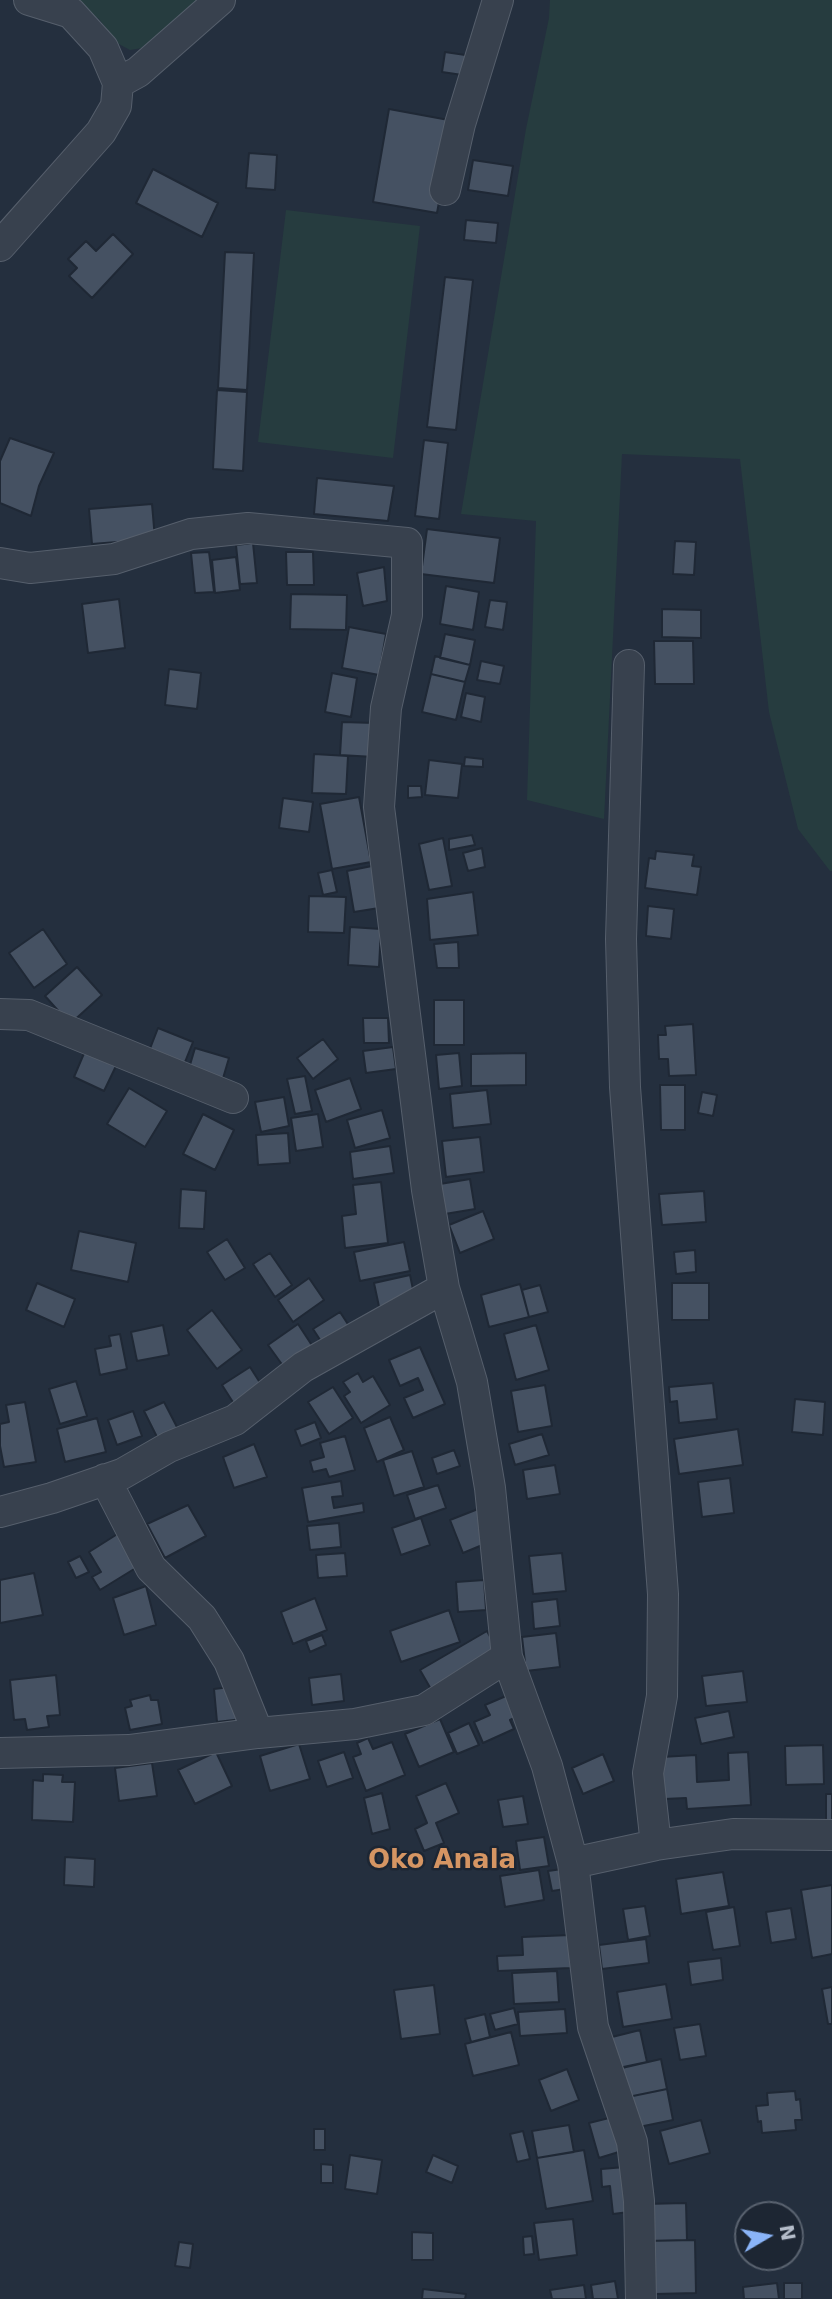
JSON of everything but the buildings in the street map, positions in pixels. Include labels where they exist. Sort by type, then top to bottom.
[{"type":"street","points":[[0,246],[101,132],[116,106],[118,83],[103,48],[71,13],[29,0]]},
{"type":"street","points":[[118,83],[138,72],[220,0]]},
{"type":"street","points":[[445,190],[460,124],[498,0]]},
{"type":"street","points":[[0,563],[30,568],[114,559],[191,534],[248,528],[407,543],[407,615],[386,708],[379,807],[427,1190],[444,1288],[472,1382],[477,1409],[490,1488],[507,1657],[547,1766],[573,1863],[593,2026],[632,2142],[639,2201],[641,2299]]},
{"type":"street","points":[[629,665],[621,939],[622,993],[625,1087],[663,1594],[662,1696],[648,1773],[656,1844]]},
{"type":"street","points":[[0,1014],[29,1015],[233,1098]]},
{"type":"street","points":[[0,1512],[122,1474],[169,1447],[235,1420],[303,1367],[444,1288]]},
{"type":"street","points":[[105,1479],[151,1569],[202,1618],[229,1661],[258,1733]]},
{"type":"street","points":[[0,1753],[129,1750],[258,1733],[355,1724],[424,1710],[507,1657]]},
{"type":"street","points":[[573,1863],[656,1844],[733,1834],[832,1836]]},
{"type":"green space","points":[[71,0],[208,0],[142,48],[130,50],[117,43],[99,19]]},
{"type":"green space","points":[[550,0],[832,0],[832,871],[798,829],[769,712],[740,459],[622,454],[604,819],[527,800],[536,521],[461,514]]},
{"type":"green space","points":[[286,210],[420,226],[393,458],[258,442]]},
{"type":"district","name":"Oko Anala","points":[[442,1861]]}]
